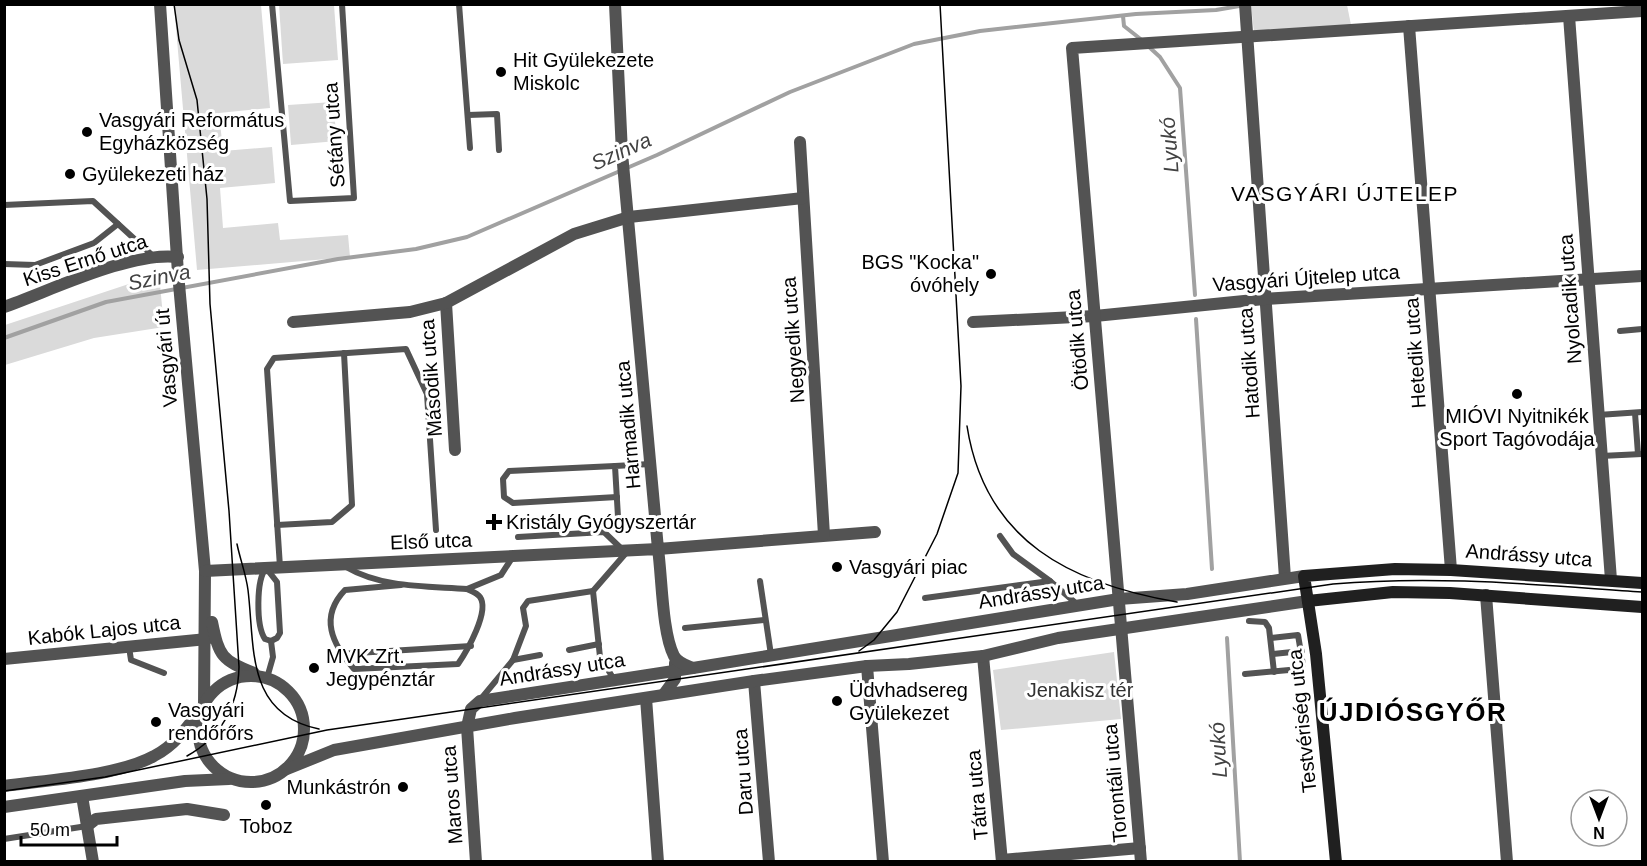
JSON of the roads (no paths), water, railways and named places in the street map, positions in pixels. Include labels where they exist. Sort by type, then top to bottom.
[{"type":"main road","name":"Andrássy utca","points":[[1304,576],[1395,569],[1451,570],[1642,583]]},
{"type":"main road","name":"Testvériség utca","points":[[1304,576],[1316,654],[1336,861]]},
{"type":"main road","name":"Andrássy utca","points":[[1308,601],[1394,592],[1642,607]]},
{"type":"street","name":"Vasgyári út","points":[[160,4],[179,282],[207,599],[204,705]]},
{"type":"street","name":"Harmadik utca","points":[[615,4],[622,153],[658,549],[668,637],[675,657],[676,670]]},
{"type":"street","name":"Hatodik utca","points":[[1245,4],[1285,578]]},
{"type":"street","points":[[1246,36],[1642,11]]},
{"type":"street","name":"Nyolcadik utca","points":[[1569,16],[1611,580]]},
{"type":"street","name":"Hetedik utca","points":[[1409,26],[1451,570]]},
{"type":"street","name":"Ötödik utca","points":[[1121,629],[1072,48],[1246,36]]},
{"type":"street","name":"Negyedik utca","points":[[800,142],[824,535]]},
{"type":"street","points":[[293,322],[410,312],[446,303],[573,234],[628,216],[803,198]]},
{"type":"street","name":"Kiss Ernő utca","points":[[4,307],[74,279],[153,256],[178,257]]},
{"type":"street","name":"Vasgyári Újtelep utca","points":[[973,322],[1095,316],[1264,299],[1642,276]]},
{"type":"street","name":"Második utca","points":[[446,303],[455,450]]},
{"type":"street","name":"Első utca","points":[[205,571],[339,563],[626,553],[875,532]]},
{"type":"street","name":"Andrássy utca","points":[[467,727],[471,710],[480,701],[1119,599],[1187,594],[1304,576]]},
{"type":"street","points":[[1486,596],[1507,861]]},
{"type":"street","name":"Vasgyári út","points":[[207,599],[221,654],[236,667],[267,678]]},
{"type":"street","name":"Andrássy utca","points":[[287,769],[334,750],[664,694],[867,666],[983,656],[1058,638],[1308,601]]},
{"type":"street","name":"Torontáli utca","points":[[1121,629],[1140,855]]},
{"type":"street","name":"Kabók Lajos utca","points":[[4,659],[207,639]]},
{"type":"street","name":"Tátra utca","points":[[983,656],[1002,861],[1140,855]]},
{"type":"street","points":[[675,657],[682,664],[693,668]]},
{"type":"street","points":[[867,666],[883,861]]},
{"type":"street","points":[[664,694],[672,685],[676,670]]},
{"type":"street","points":[[4,786],[121,768],[154,757],[173,742],[211,694],[229,680],[248,676],[267,678],[282,685],[292,694],[303,716],[304,738],[297,757],[287,769],[263,781],[185,781],[84,799],[4,807]]},
{"type":"street","name":"Daru utca","points":[[754,681],[769,861]]},
{"type":"street","points":[[646,698],[658,861]]},
{"type":"street","points":[[204,705],[198,726],[201,747],[220,772],[234,780]]},
{"type":"street","name":"Maros utca","points":[[467,727],[476,861]]},
{"type":"street","points":[[84,799],[93,861]]},
{"type":"street","points":[[87,826],[96,819],[187,809],[224,815]]},
{"type":"lane","name":"Sétány utca","points":[[272,4],[290,201],[354,198],[342,4]]},
{"type":"lane","points":[[459,4],[470,147]]},
{"type":"lane","points":[[468,116],[497,114],[499,150]]},
{"type":"lane","points":[[4,205],[93,201],[153,256]]},
{"type":"lane","points":[[4,264],[35,265],[94,243],[118,224]]},
{"type":"lane","points":[[1620,331],[1642,329]]},
{"type":"lane","points":[[280,567],[267,369],[274,358],[406,349],[427,394],[436,530]]},
{"type":"lane","points":[[277,525],[333,522],[352,505],[344,353]]},
{"type":"lane","points":[[1598,415],[1642,412]]},
{"type":"lane","points":[[1601,456],[1640,454],[1635,413]]},
{"type":"lane","points":[[617,497],[513,503],[504,496],[503,479],[509,471],[651,464]]},
{"type":"lane","points":[[615,466],[618,517]]},
{"type":"lane","points":[[480,701],[513,660],[526,626],[524,608],[528,601],[593,591],[626,553],[604,532],[519,537]]},
{"type":"lane","points":[[1000,536],[1013,554],[1079,606]]},
{"type":"lane","points":[[339,563],[377,580],[401,585],[467,589],[501,575],[512,558]]},
{"type":"lane","points":[[266,568],[277,582],[280,633],[271,641],[265,639],[262,634],[258,583],[266,568]]},
{"type":"lane","points":[[759,581],[771,655]]},
{"type":"lane","points":[[925,598],[1050,581]]},
{"type":"lane","points":[[401,585],[345,590],[335,601],[331,613],[332,629],[340,654],[354,669],[458,664],[471,646],[482,602],[480,597],[467,589]]},
{"type":"lane","points":[[593,591],[600,657],[615,681]]},
{"type":"lane","points":[[685,628],[765,620]]},
{"type":"lane","points":[[1249,621],[1265,622],[1271,638],[1274,672]]},
{"type":"lane","points":[[1245,674],[1300,669],[1303,665],[1298,635],[1271,638]]},
{"type":"lane","points":[[267,678],[272,662],[271,641]]},
{"type":"lane","points":[[568,650],[599,644]]},
{"type":"lane","points":[[340,654],[471,646]]},
{"type":"lane","points":[[129,647],[131,660],[164,673]]},
{"type":"lane","points":[[1273,654],[1302,651]]},
{"type":"lane","points":[[513,660],[540,655]]},
{"type":"lane","points":[[4,839],[87,826]]},
{"type":"waterway","name":"Szinva","points":[[4,338],[106,302],[338,259],[416,249],[467,237],[657,155],[790,92],[914,44],[980,31],[1136,14],[1216,10],[1251,4]]},
{"type":"waterway","name":"Lyukó","points":[[1123,16],[1124,26],[1143,41]]},
{"type":"waterway","name":"Lyukó","points":[[1148,46],[1160,57],[1180,88],[1195,295]]},
{"type":"waterway","name":"Lyukó","points":[[1196,319],[1212,569]]},
{"type":"waterway","name":"Lyukó","points":[[1227,638],[1240,862]]},
{"type":"tram line","points":[[174,4],[179,40],[197,100],[207,199],[210,304],[229,511],[239,667],[235,695],[225,719],[209,740],[187,756]]},
{"type":"tram line","points":[[859,651],[874,640],[897,612],[937,534],[958,473],[961,386],[940,4]]},
{"type":"tram line","points":[[967,426],[977,466],[993,500],[1014,528],[1039,551],[1069,569],[1102,583],[1177,602]]},
{"type":"tram line","points":[[237,544],[248,590],[258,675],[266,693],[278,709],[295,721],[319,729]]},
{"type":"tram line","points":[[4,791],[105,777],[327,730],[1333,584],[1372,581],[1450,581],[1642,592]]},
{"type":"place","name":"Hit Gyülekezete Miskolc","points":[[501,72]]},
{"type":"place","name":"Vasgyári Református Egyházközség","points":[[87,132]]},
{"type":"place","name":"Gyülekezeti ház","points":[[70,174]]},
{"type":"place","name":"BGS \"Kocka\" óvóhely","points":[[991,274]]},
{"type":"place","name":"MIÓVI Nyitnikék Sport Tagóvodája","points":[[1517,394]]},
{"type":"place","name":"Kristály Gyógyszertár","points":[[494,522]]},
{"type":"place","name":"Vasgyári piac","points":[[837,567]]},
{"type":"place","name":"MVK Zrt. Jegypénztár","points":[[314,668]]},
{"type":"place","name":"Üdvhadsereg Gyülekezet","points":[[837,701]]},
{"type":"place","name":"Vasgyári rendőrőrs","points":[[156,722]]},
{"type":"place","name":"Munkástrón","points":[[403,787]]},
{"type":"place","name":"Toboz","points":[[266,805]]},
{"type":"district","name":"VASGYÁRI ÚJTELEP","points":[[1345,193]]},
{"type":"district","name":"ÚJDIÓSGYŐR","points":[[1413,712]]},
{"type":"park label","name":"Jenakisz tér","points":[[1080,690]]}]
